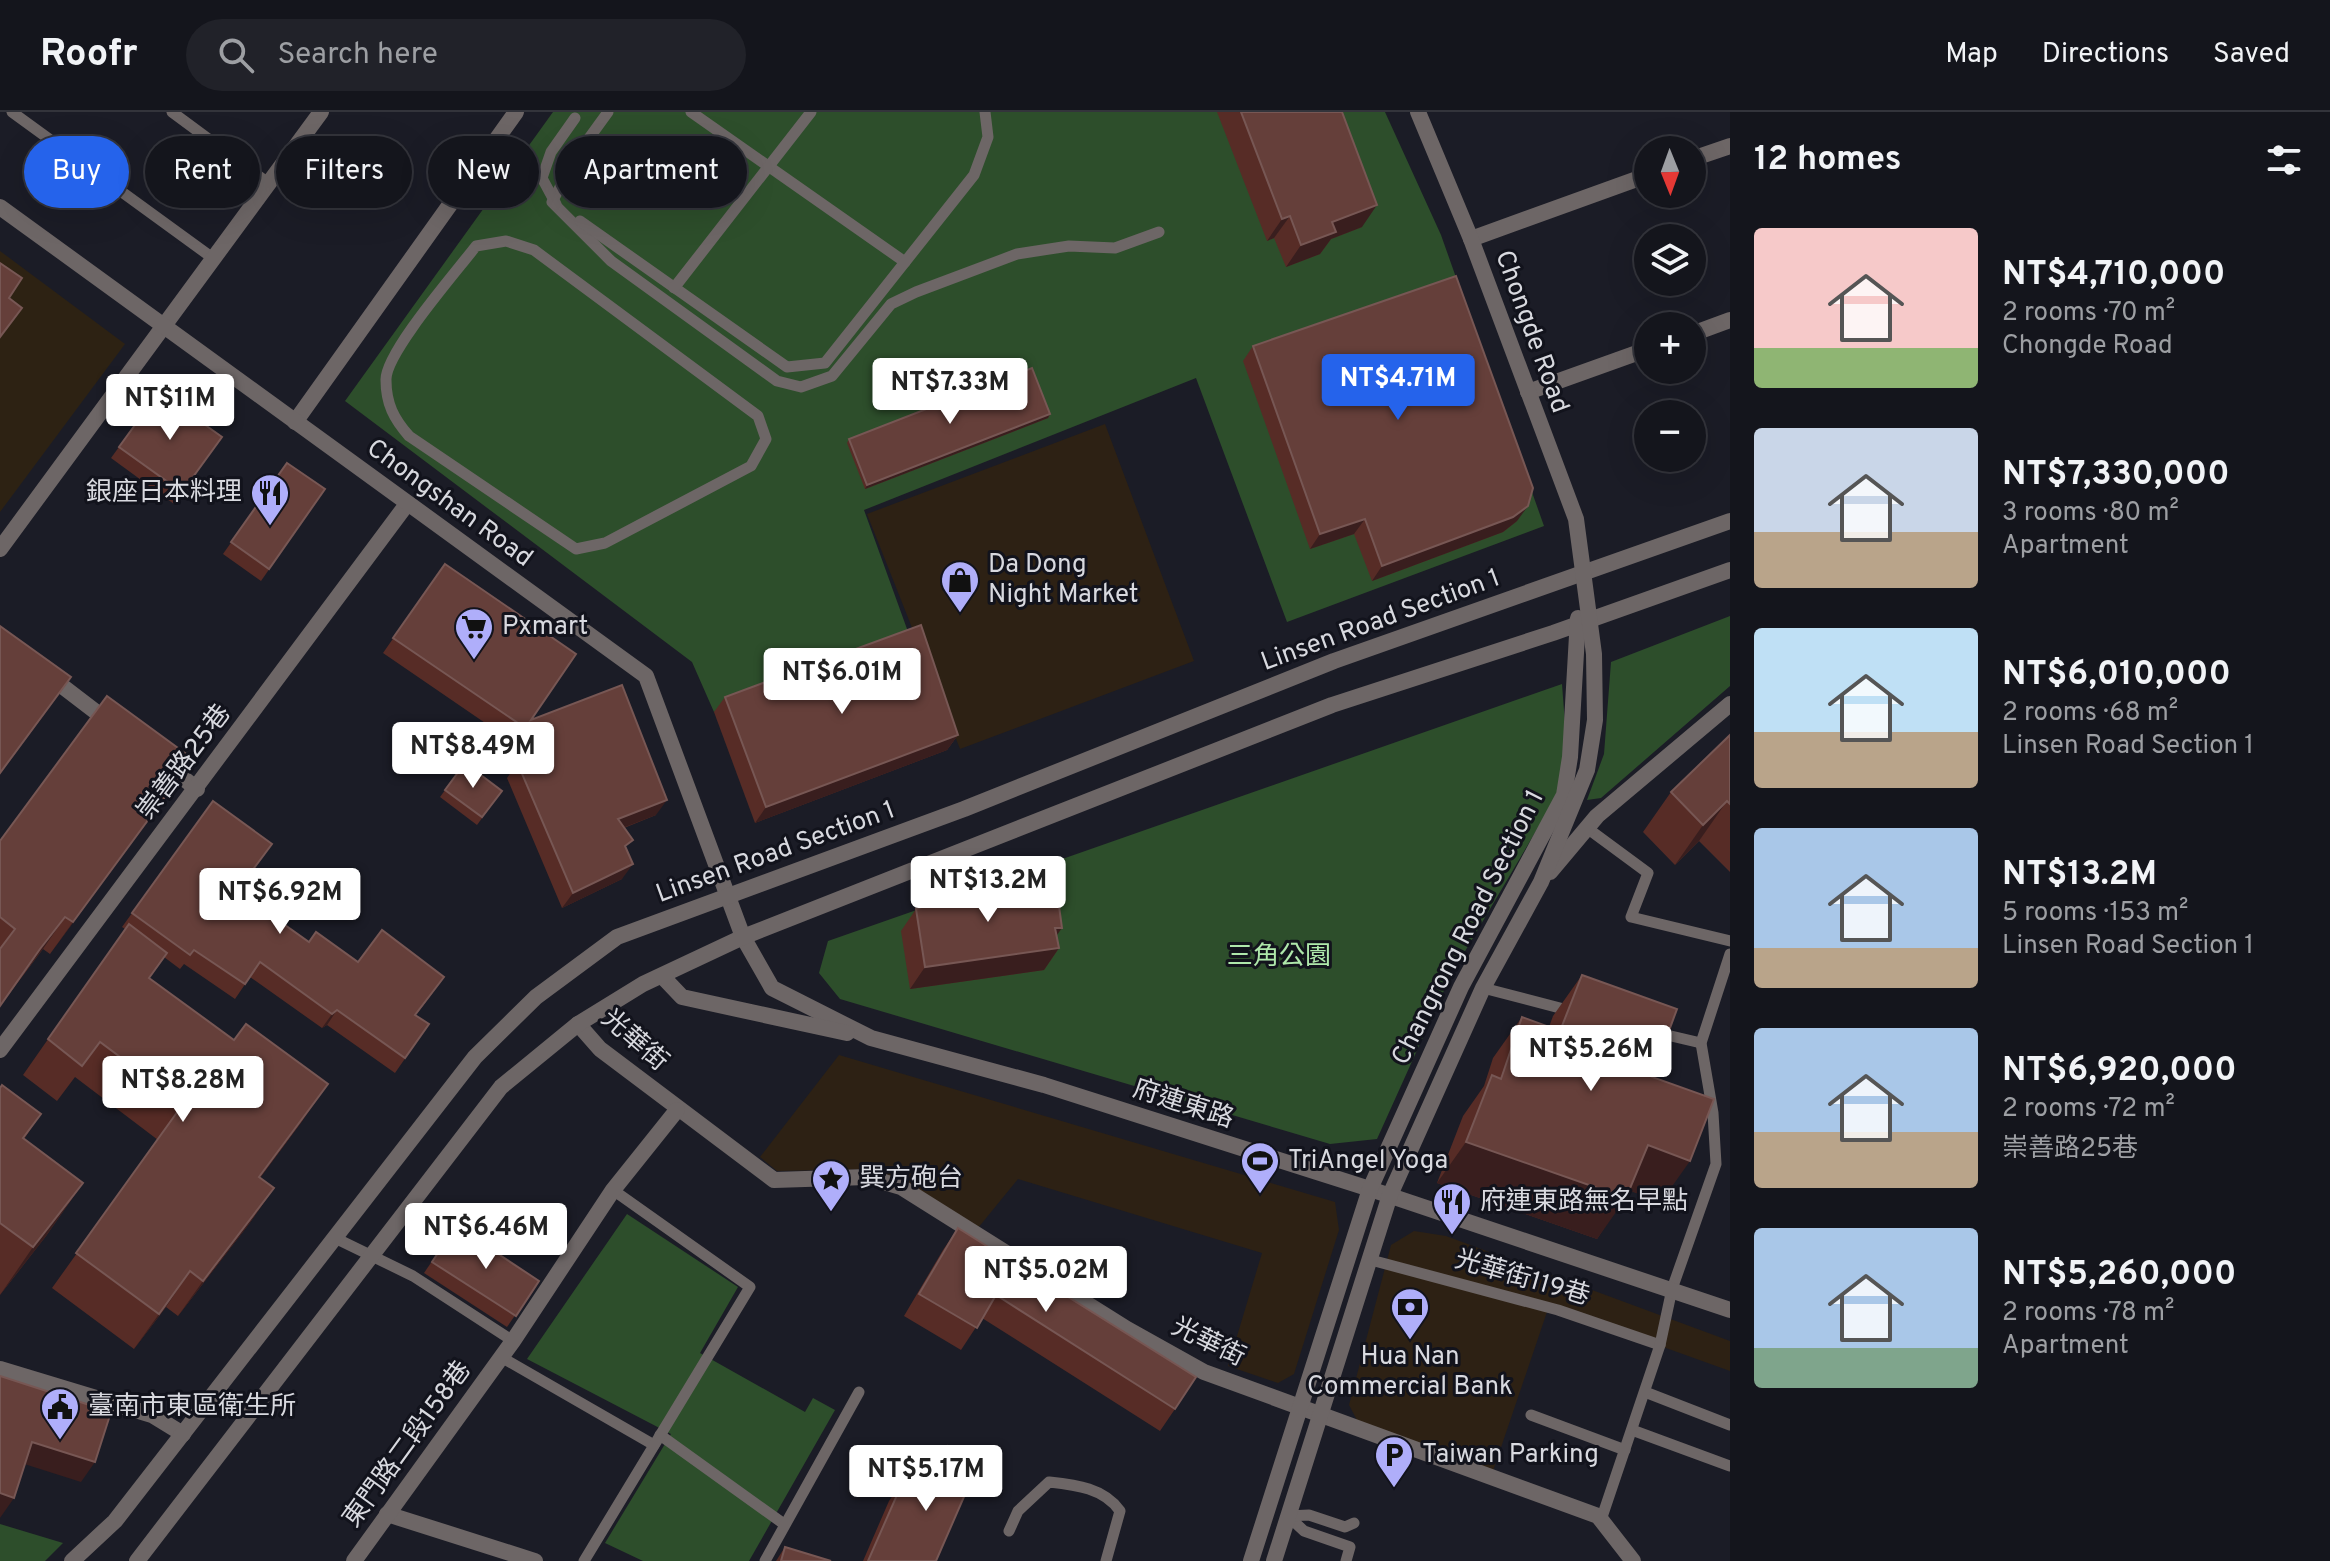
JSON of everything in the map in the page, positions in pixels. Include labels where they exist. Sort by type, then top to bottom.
[{"type":"street","points":[[0,549],[321,112]]},
{"type":"street","points":[[295,422],[516,112]]},
{"type":"street","name":"Chongde Road","points":[[1418,112],[1471,239],[1576,519],[1584,573]]},
{"type":"street","points":[[1706,154],[1730,146]]},
{"type":"street","points":[[1471,239],[1634,180]]},
{"type":"street","name":"Chongshan Road","points":[[0,207],[646,676],[743,937]]},
{"type":"street","points":[[1706,329],[1730,320]]},
{"type":"street","points":[[1528,392],[1634,354]]},
{"type":"street","name":"崇善路25巷","points":[[0,1050],[407,504]]},
{"type":"street","name":"Linsen Road Section 1","points":[[72,1561],[115,1521],[475,1057],[536,997],[617,937],[729,898],[1334,661],[1730,521]]},
{"type":"street","points":[[138,1560],[501,1087],[578,1024],[662,976],[743,937],[1332,705],[1730,570]]},
{"type":"street","name":"Changrong Road Section 1","points":[[1251,1561],[1370,1189],[1461,987],[1564,795],[1583,621],[1584,573]]},
{"type":"street","name":"Changrong Road Section 1","points":[[1274,1561],[1390,1195],[1483,988],[1541,882],[1587,770],[1595,720],[1596,682],[1583,621]]},
{"type":"street","points":[[34,665],[126,735]]},
{"type":"street","points":[[1541,882],[1597,816],[1730,704]]},
{"type":"street","points":[[150,753],[197,789]]},
{"type":"street","name":"府連東路","points":[[743,937],[772,988],[871,1038],[1044,1085],[1390,1195],[1730,1310]]},
{"type":"street","points":[[662,976],[682,997],[871,1038]]},
{"type":"street","name":"光華街","points":[[578,1024],[600,1049],[677,1110],[774,1180],[867,1177],[901,1187],[1127,1329],[1191,1365],[1301,1409],[1598,1516],[1633,1561]]},
{"type":"street","name":"東門路二段158巷","points":[[354,1561],[513,1341],[613,1190],[677,1110]]},
{"type":"street","points":[[0,1369],[152,1415],[183,1434]]},
{"type":"street","points":[[387,1514],[535,1561]]},
{"type":"lane","points":[[12,112],[214,259]]},
{"type":"lane","points":[[172,112],[268,183]]},
{"type":"lane","points":[[552,202],[579,152],[608,112]]},
{"type":"lane","points":[[691,112],[905,262]]},
{"type":"lane","points":[[674,288],[811,112]]},
{"type":"lane","points":[[552,202],[787,367],[825,363],[974,175],[988,137],[985,112]]},
{"type":"lane","points":[[575,118],[551,152],[542,178],[552,202],[611,261],[777,381],[801,387],[832,376],[891,304],[916,292],[1017,254],[1069,246],[1115,248],[1159,232]]},
{"type":"lane","points":[[506,241],[534,250],[728,393],[758,416],[766,439],[751,466],[605,543],[576,549],[409,436],[391,416],[385,378],[397,349],[476,246],[506,241]]},
{"type":"lane","points":[[1587,828],[1648,873],[1631,917],[1730,941]]},
{"type":"lane","points":[[1601,1520],[1660,1345],[1672,1289],[1716,1164],[1713,1113],[1701,1043],[1730,954]]},
{"type":"lane","points":[[1483,988],[1599,1018]]},
{"type":"lane","points":[[1643,1029],[1701,1043]]},
{"type":"lane","points":[[1716,1164],[1730,1168]]},
{"type":"lane","points":[[584,1561],[750,1287],[613,1190]]},
{"type":"lane","points":[[335,1238],[413,1276],[513,1341]]},
{"type":"lane","name":"光華街119巷","points":[[1371,1260],[1558,1310],[1660,1345]]},
{"type":"lane","name":"東門路二段158巷","points":[[501,1357],[657,1440],[784,1524]]},
{"type":"lane","points":[[765,1561],[859,1392]]},
{"type":"lane","points":[[1645,1392],[1730,1425]]},
{"type":"lane","points":[[1531,1415],[1625,1450]]},
{"type":"lane","points":[[1632,1430],[1730,1466]]},
{"type":"lane","points":[[1009,1531],[1018,1511],[1049,1482],[1086,1489],[1110,1497],[1120,1511],[1106,1561]]},
{"type":"lane","points":[[1288,1516],[1309,1515],[1345,1527],[1354,1523]]},
{"type":"lane","points":[[1288,1516],[1304,1531],[1350,1547],[1346,1561]]},
{"type":"shaded area","points":[[0,251],[125,344],[0,512]]},
{"type":"shaded area","points":[[1105,424],[1194,661],[960,749],[867,514]]},
{"type":"shaded area","points":[[839,1055],[1335,1202],[1339,1230],[1294,1374],[1278,1383],[1228,1366],[1262,1253],[1018,1179],[978,1228],[878,1169],[777,1171],[760,1157]]},
{"type":"shaded area","points":[[1414,1231],[1446,1236],[1730,1341],[1730,1371],[1549,1306],[1493,1471],[1359,1424],[1349,1405],[1391,1245]]},
{"type":"green space","points":[[553,112],[1385,112],[1441,235],[1544,526],[1287,622],[1196,378],[864,510],[911,640],[714,712],[692,662],[345,401],[484,208],[539,208],[539,136],[536,136]]},
{"type":"green space","points":[[1730,616],[1730,686],[1601,798],[1587,800],[1604,754],[1611,662]]},
{"type":"green space","name":"三角公園","points":[[1562,684],[1566,737],[1559,792],[1451,975],[1377,1139],[1330,1144],[840,999],[819,973],[828,941]]},
{"type":"green space","points":[[627,1214],[738,1287],[700,1353],[805,1412],[813,1398],[835,1410],[749,1561],[643,1561],[605,1543],[671,1434],[527,1359]]},
{"type":"green space","points":[[0,1524],[63,1543],[45,1561],[0,1561]]},
{"type":"building","points":[[1241,112],[1342,112],[1377,205],[1332,222],[1336,232],[1301,245],[1290,216],[1282,219]]},
{"type":"building","points":[[0,263],[22,278],[9,298],[22,308],[0,337]]},
{"type":"building","points":[[1456,276],[1533,488],[1528,506],[1513,517],[1382,566],[1365,519],[1320,534],[1253,346]]},
{"type":"building","points":[[1032,368],[1050,414],[867,485],[849,439]]},
{"type":"building","points":[[159,392],[222,437],[182,492],[119,447]]},
{"type":"building","name":"銀座日本料理","points":[[287,463],[325,489],[269,569],[231,542]]},
{"type":"building","points":[[445,564],[576,654],[531,720],[622,685],[667,800],[618,819],[633,840],[625,846],[633,864],[573,893],[517,762],[537,736],[393,638]]},
{"type":"building","points":[[921,625],[958,735],[766,807],[725,697]]},
{"type":"building","points":[[0,626],[71,677],[0,773]]},
{"type":"building","points":[[107,696],[193,759],[73,922],[65,917],[0,1006],[0,949],[15,929],[0,917],[0,841]]},
{"type":"building","points":[[1730,735],[1730,804],[1727,801],[1703,825],[1671,792]]},
{"type":"building","points":[[465,763],[502,791],[482,817],[445,790]]},
{"type":"building","points":[[213,801],[272,844],[237,891],[309,942],[316,932],[358,962],[382,930],[444,977],[415,1015],[429,1024],[405,1058],[337,1010],[332,1014],[260,962],[245,984],[194,950],[190,955],[132,913]]},
{"type":"building","points":[[1008,876],[1024,893],[1051,892],[1053,907],[1059,906],[1062,928],[1055,928],[1059,948],[925,967],[916,909]]},
{"type":"building","points":[[129,924],[167,953],[149,978],[234,1040],[246,1024],[328,1084],[259,1177],[274,1188],[203,1281],[190,1271],[159,1314],[76,1253],[183,1104],[100,1042],[82,1066],[48,1039]]},
{"type":"building","points":[[1582,975],[1677,1009],[1652,1077],[1714,1099],[1690,1161],[1648,1145],[1626,1198],[1466,1142],[1492,1075],[1501,1079],[1522,1017],[1560,1031]]},
{"type":"building","points":[[2,1085],[41,1114],[23,1138],[83,1183],[33,1247],[0,1223]]},
{"type":"building","points":[[456,1226],[539,1281],[516,1316],[432,1262]]},
{"type":"building","points":[[958,1228],[1196,1377],[1175,1409],[996,1295],[977,1328],[919,1294]]},
{"type":"building","points":[[0,1376],[111,1412],[95,1462],[32,1442],[14,1498],[0,1493]]},
{"type":"building","points":[[948,1446],[980,1460],[936,1561],[868,1561],[904,1479],[929,1490]]},
{"type":"building","points":[[785,1547],[831,1561],[781,1561]]},
{"type":"place","name":"銀座日本料理","points":[[270,527]]},
{"type":"place","name":"Da Dong Night Market","points":[[960,614]]},
{"type":"place","name":"Pxmart","points":[[474,661]]},
{"type":"place","name":"TriAngel Yoga","points":[[1260,1195]]},
{"type":"place","name":"巽方砲台","points":[[831,1213]]},
{"type":"place","name":"府連東路無名早點","points":[[1452,1236]]},
{"type":"place","name":"Hua Nan Commercial Bank","points":[[1410,1341]]},
{"type":"place","name":"臺南市東區衛生所","points":[[60,1441]]},
{"type":"place","name":"Taiwan Parking","points":[[1394,1489]]}]
